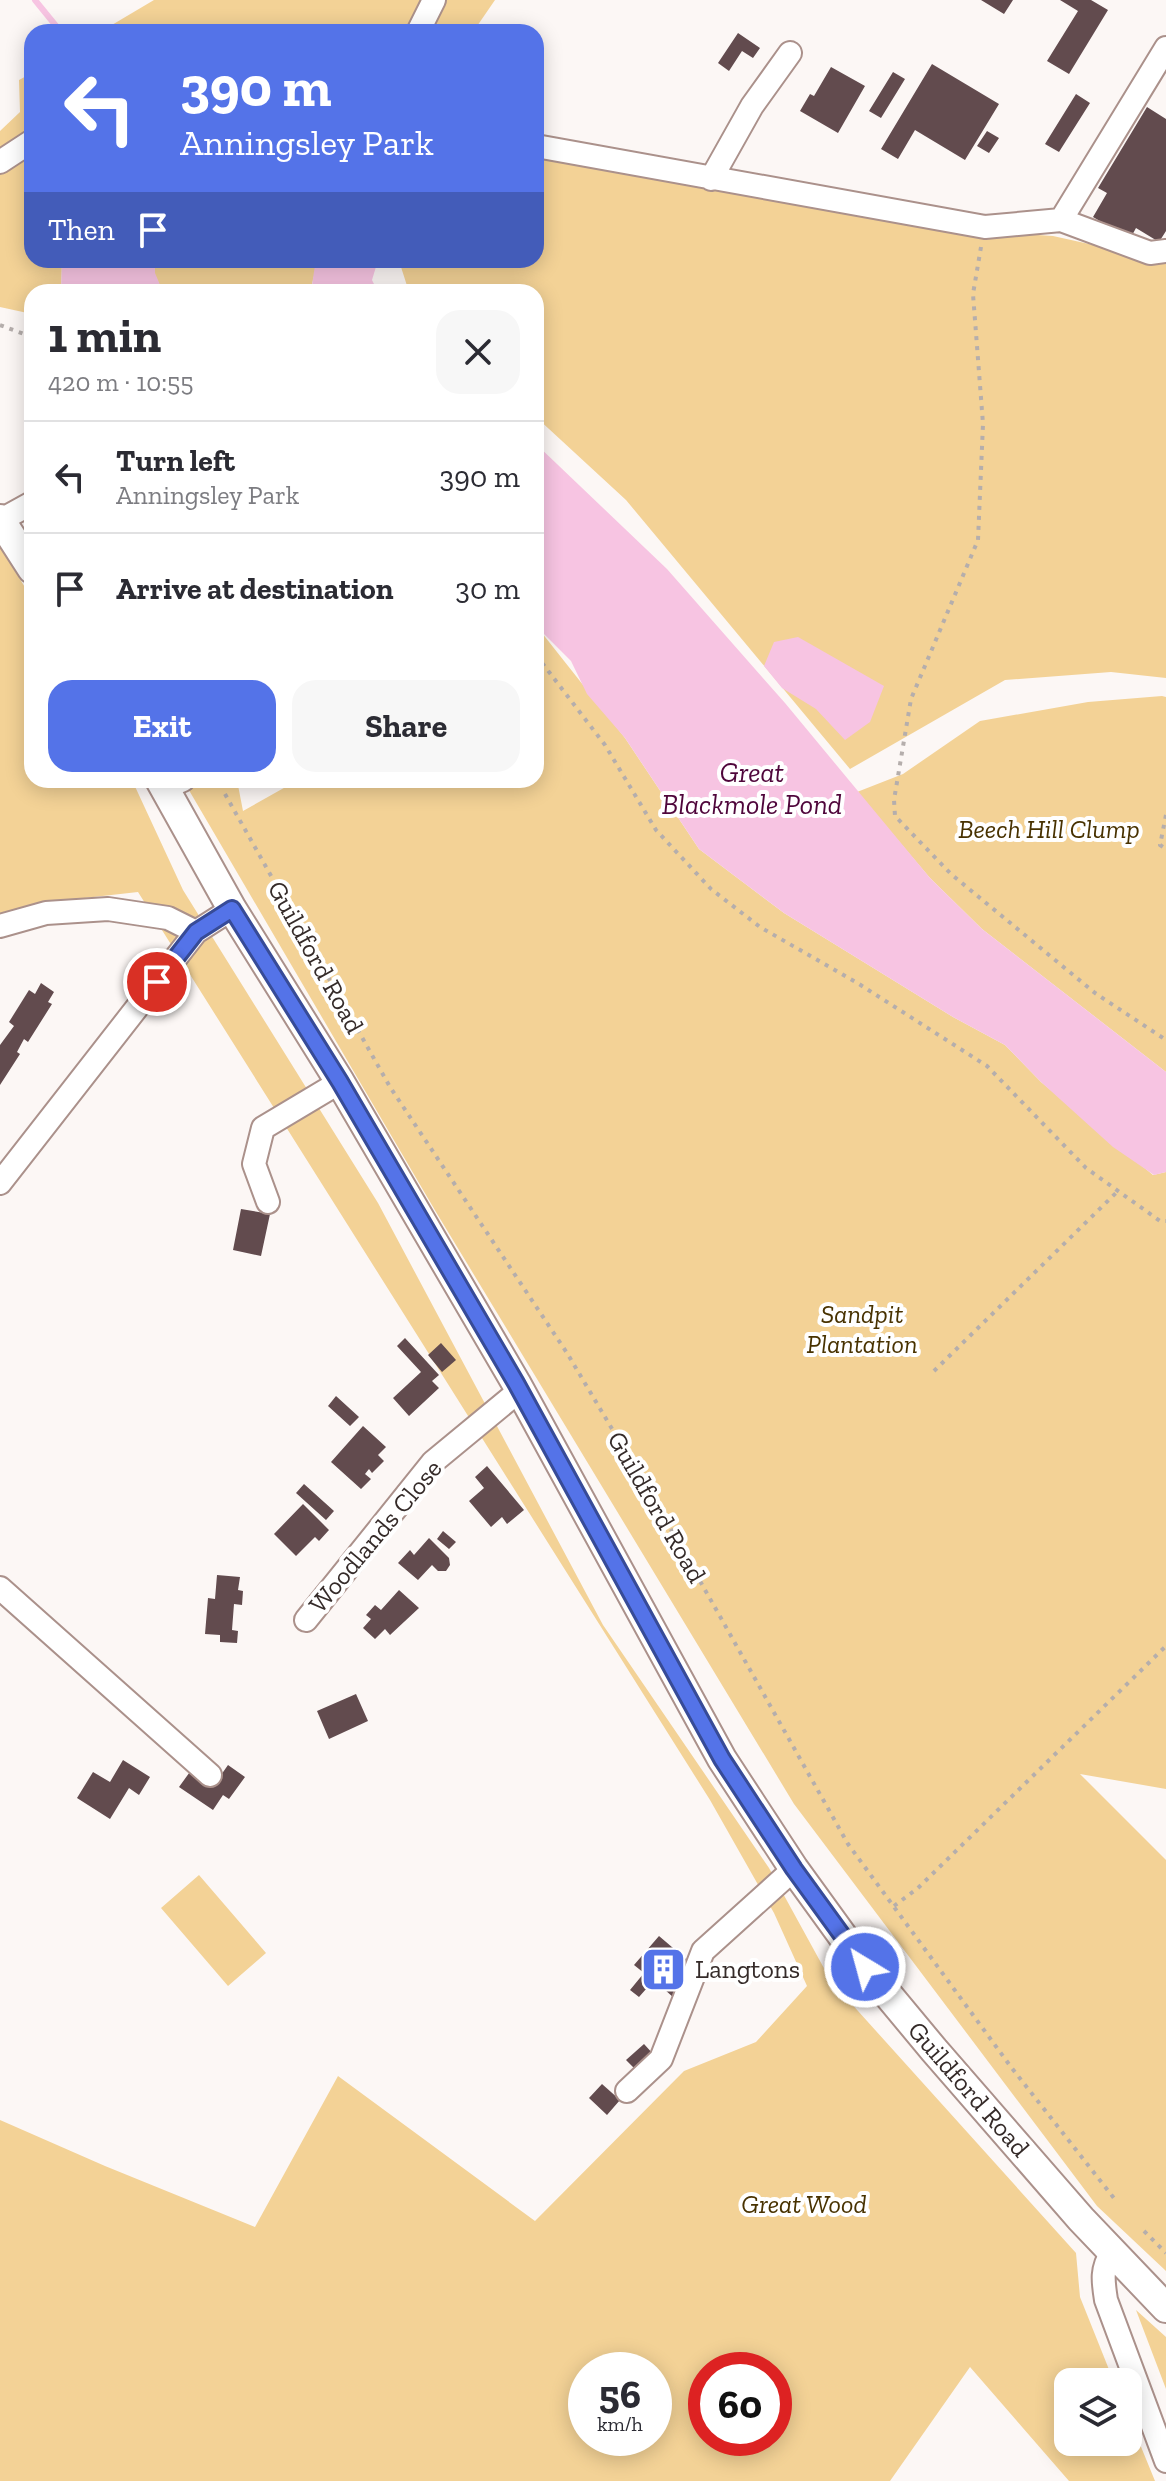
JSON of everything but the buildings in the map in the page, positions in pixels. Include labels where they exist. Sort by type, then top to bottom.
[{"type":"main road","points":[[0,519],[24,556]]},
{"type":"main road","name":"Guildford Road","points":[[172,788],[232,909],[340,1082],[519,1391],[622,1572],[722,1759],[794,1869],[865,1967],[1112,2252],[1166,2308]]},
{"type":"street","points":[[422,24],[434,0]]},
{"type":"street","points":[[1061,220],[1166,48]]},
{"type":"street","points":[[711,179],[752,106],[790,53]]},
{"type":"street","points":[[0,162],[24,146]]},
{"type":"street","points":[[544,148],[985,227],[1061,220],[1150,253],[1166,251]]},
{"type":"street","points":[[0,519],[24,507]]},
{"type":"street","points":[[0,926],[46,913],[108,909],[168,918],[196,932]]},
{"type":"street","points":[[0,1183],[196,932],[232,909]]},
{"type":"street","points":[[268,1202],[254,1164],[263,1128],[340,1082]]},
{"type":"street","name":"Woodlands Close","points":[[306,1620],[433,1462],[519,1391]]},
{"type":"street","points":[[0,1588],[210,1775]]},
{"type":"street","points":[[627,2091],[661,2059],[703,1951],[794,1869]]},
{"type":"street","points":[[1112,2252],[1104,2264],[1106,2300],[1166,2461]]},
{"type":"path","points":[[985,227],[973,294],[983,424],[978,540],[911,699],[894,800],[895,816],[951,874],[1095,993],[1166,1040]]},
{"type":"path","points":[[0,325],[24,334]]},
{"type":"path","points":[[544,665],[605,745],[656,830],[711,889],[760,927],[859,984],[987,1066],[1086,1168],[1160,1221],[1166,1221]]},
{"type":"path","name":"Guildford Road","points":[[225,794],[390,1087],[567,1353],[659,1508],[848,1844],[1011,2067],[1117,2202]]},
{"type":"path","points":[[1166,815],[1160,845],[1166,849]]},
{"type":"path","points":[[934,1371],[1118,1191]]},
{"type":"path","points":[[894,1906],[918,1888],[1166,1646]]},
{"type":"path","points":[[1144,2231],[1166,2253]]},
{"type":"green space","points":[[154,0],[495,0],[478,24],[114,24]]},
{"type":"green space","points":[[24,77],[24,268],[62,268],[61,284],[24,284],[24,312],[0,307],[0,131],[20,112],[19,80]]},
{"type":"green space","points":[[544,156],[949,229],[1053,236],[1166,261],[1166,678],[1111,672],[1005,680],[850,769],[626,500],[544,424],[544,284],[406,284],[401,268],[544,268]]},
{"type":"green space","points":[[154,268],[316,268],[312,284],[159,284]]},
{"type":"green space","name":"Great Wood","points":[[0,546],[24,586],[24,788],[136,788],[183,890],[378,1203],[603,1625],[769,1868],[831,1981],[1076,2253],[1080,2297],[1108,2368],[1054,2368],[1054,2456],[1142,2456],[1142,2449],[1155,2481],[1069,2481],[970,2367],[890,2481],[0,2481],[0,2120],[255,2227],[338,2076],[535,2221],[684,2071],[756,2042],[807,1986],[774,1913],[710,1800],[138,892],[40,903],[0,913]]},
{"type":"green space","name":"Sandpit Plantation","points":[[544,636],[625,738],[699,849],[784,913],[953,1017],[1005,1045],[1041,1082],[1153,1175],[1166,1172],[1166,1789],[1080,1774],[1166,1860],[1166,2271],[1097,2206],[794,1804],[436,1212],[188,788],[239,788],[243,811],[284,788],[544,788]]},
{"type":"green space","name":"Beech Hill Clump","points":[[1166,697],[1166,1072],[982,929],[930,878],[857,792],[903,774],[980,721],[1088,702]]},
{"type":"green space","points":[[199,1875],[266,1953],[228,1986],[161,1908]]},
{"type":"green space","points":[[1136,2310],[1166,2337],[1166,2389]]},
{"type":"water","points":[[62,268],[155,268],[160,284],[61,284]]},
{"type":"water","points":[[315,268],[376,268],[374,284],[312,284]]},
{"type":"water","name":"Great Blackmole Pond","points":[[544,452],[667,569],[785,703],[930,878],[982,929],[1166,1072],[1166,1172],[1154,1175],[1113,1147],[1005,1045],[953,1017],[784,913],[699,849],[625,738],[587,694],[571,661],[544,634]]},
{"type":"water","points":[[798,637],[884,686],[870,722],[845,740],[816,709],[782,688],[764,666],[774,642]]},
{"type":"waterway","points":[[35,0],[54,24]]},
{"type":"place","name":"Langtons","points":[[664,1969]]},
{"type":"route","points":[[157,982],[196,932],[232,909],[340,1082],[516,1383],[722,1759],[794,1869],[865,1967]]}]
